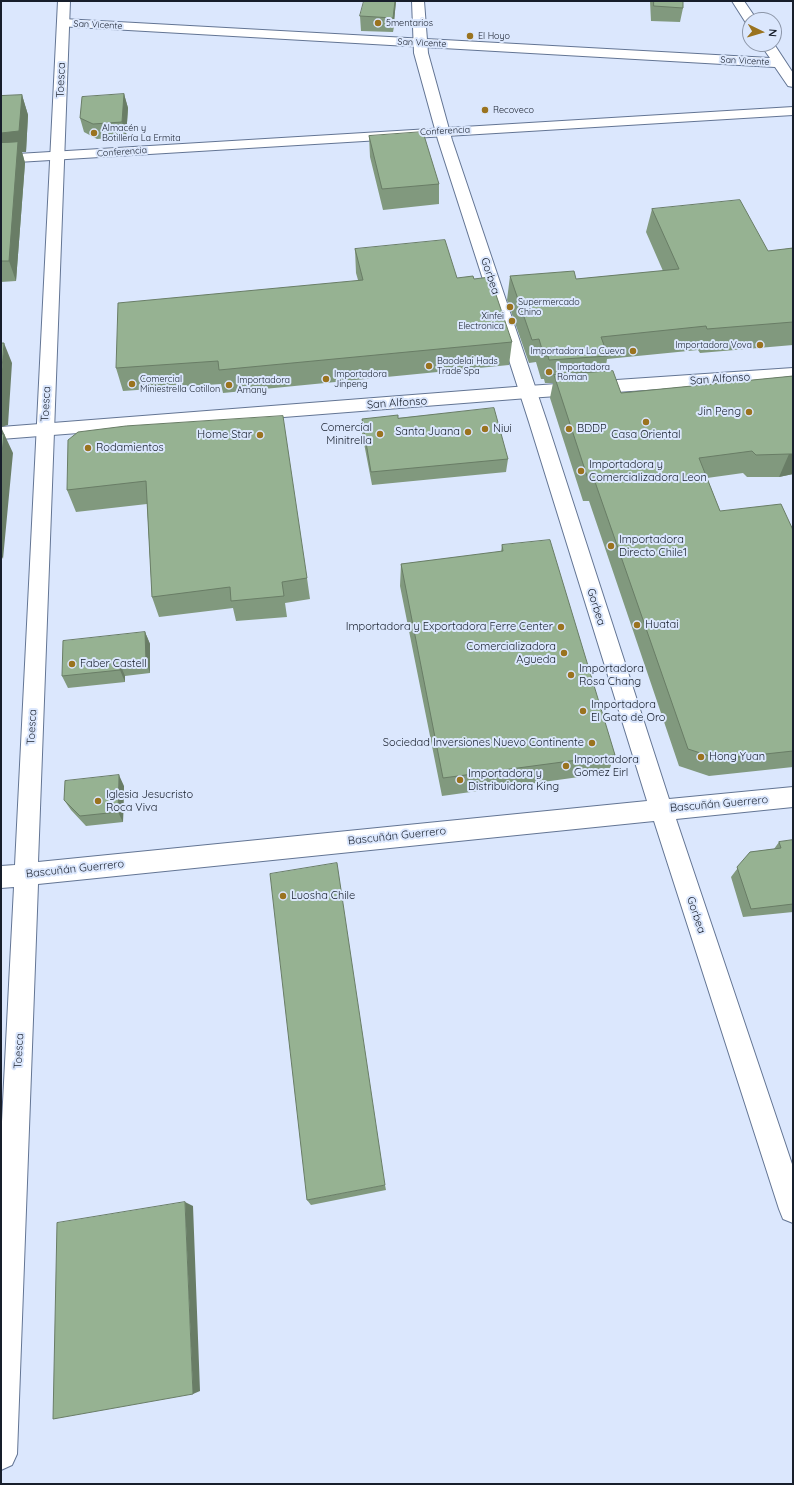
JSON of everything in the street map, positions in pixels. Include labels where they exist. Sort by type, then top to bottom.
[{"type":"street","name":"Toesca","points":[[1,1454],[64,1]]},
{"type":"street","name":"Gorbea","points":[[418,1],[420,42],[443,132],[528,392],[648,773],[662,810],[793,1209]]},
{"type":"street","points":[[738,1],[746,12]]},
{"type":"street","name":"San Vicente","points":[[63,23],[780,63]]},
{"type":"street","points":[[772,52],[793,83]]},
{"type":"street","name":"Conferencia","points":[[1,159],[793,111]]},
{"type":"street","name":"San Alfonso","points":[[1,433],[528,392],[793,374]]},
{"type":"street","name":"Bascuñán Guerrero","points":[[1,877],[793,797]]},
{"type":"building","points":[[364,1],[395,1],[393,18],[360,16]]},
{"type":"building","points":[[654,1],[683,1],[683,8],[654,6]]},
{"type":"building","points":[[124,94],[122,122],[93,124],[80,118],[82,97]]},
{"type":"building","points":[[22,95],[19,131],[1,133],[1,96]]},
{"type":"building","points":[[423,132],[439,184],[382,189],[369,136]]},
{"type":"building","points":[[18,142],[9,261],[1,261],[1,143]]},
{"type":"building","points":[[740,200],[768,251],[793,248],[793,322],[707,329],[706,326],[601,337],[608,356],[549,360],[548,356],[544,356],[539,339],[532,340],[510,276],[574,271],[576,279],[679,269],[652,209]]},
{"type":"building","points":[[445,240],[457,278],[473,276],[474,279],[490,277],[512,342],[219,370],[218,361],[116,368],[118,303],[363,280],[355,249]]},
{"type":"building","points":[[1,343],[4,343],[1,382]]},
{"type":"building","points":[[613,371],[621,393],[793,376],[793,454],[756,455],[752,451],[699,458],[720,511],[781,504],[793,530],[793,751],[719,759],[688,749],[594,479],[588,479],[554,375]]},
{"type":"building","points":[[494,408],[508,459],[371,472],[362,419],[398,415],[398,418]]},
{"type":"building","points":[[283,416],[307,578],[282,582],[284,596],[231,601],[230,587],[152,597],[146,481],[67,490],[68,440],[78,432],[126,426]]},
{"type":"building","points":[[1,434],[4,434],[1,463]]},
{"type":"building","points":[[550,540],[615,755],[443,778],[401,564],[503,551],[502,545]]},
{"type":"building","points":[[145,632],[146,661],[120,664],[120,670],[62,676],[63,641]]},
{"type":"building","name":"Iglesia Jesucristo Roca Viva","points":[[119,775],[118,812],[80,816],[64,800],[65,781]]},
{"type":"building","points":[[793,840],[793,904],[751,909],[737,867],[750,852],[781,848],[779,842]]},
{"type":"building","points":[[337,863],[385,1185],[307,1200],[270,874]]},
{"type":"building","points":[[185,1202],[193,1394],[53,1419],[57,1223]]},
{"type":"place","name":"5mentarios","points":[[378,23]]},
{"type":"place","name":"El Hoyo","points":[[470,36]]},
{"type":"place","name":"Recoveco","points":[[485,110]]},
{"type":"place","name":"Almacén y Botillería La Ermita","points":[[94,133]]},
{"type":"place","name":"Supermercado Chino","points":[[510,307]]},
{"type":"place","name":"Xinfei Electronica","points":[[512,321]]},
{"type":"place","name":"Importadora Vova","points":[[760,345]]},
{"type":"place","name":"Importadora La Cueva","points":[[633,351]]},
{"type":"place","name":"Baodelai Hads Trade Spa","points":[[429,366]]},
{"type":"place","name":"Importadora Roman","points":[[549,372]]},
{"type":"place","name":"Importadora Jinpeng","points":[[326,379]]},
{"type":"place","name":"Comercial Miniestrella Cotillon","points":[[132,384]]},
{"type":"place","name":"Importadora Amany","points":[[229,385]]},
{"type":"place","name":"Jin Peng","points":[[749,412]]},
{"type":"place","name":"Casa Oriental","points":[[646,422]]},
{"type":"place","name":"Niui","points":[[485,429]]},
{"type":"place","name":"BDDP","points":[[569,429]]},
{"type":"place","name":"Santa Juana","points":[[468,432]]},
{"type":"place","name":"Comercial Minitrella","points":[[380,434]]},
{"type":"place","name":"Home Star","points":[[260,435]]},
{"type":"place","name":"Rodamientos","points":[[88,448]]},
{"type":"place","name":"Importadora y Comercializadora Leon","points":[[581,471]]},
{"type":"place","name":"Importadora Directo Chile1","points":[[611,546]]},
{"type":"place","name":"Huatai","points":[[637,625]]},
{"type":"place","name":"Importadora y Exportadora Ferre Center","points":[[561,627]]},
{"type":"place","name":"Comercializadora Agueda","points":[[564,653]]},
{"type":"place","name":"Faber Castell","points":[[72,664]]},
{"type":"place","name":"Importadora Rosa Chang","points":[[571,675]]},
{"type":"place","name":"Importadora El Gato de Oro","points":[[583,711]]},
{"type":"place","name":"Sociedad Inversiones Nuevo Continente","points":[[592,743]]},
{"type":"place","name":"Hong Yuan","points":[[701,757]]},
{"type":"place","name":"Importadora Gomez Eirl","points":[[566,766]]},
{"type":"place","name":"Importadora y Distribuidora King","points":[[460,780]]},
{"type":"place","name":"Iglesia Jesucristo Roca Viva","points":[[98,801]]},
{"type":"place","name":"Luosha Chile","points":[[283,896]]}]
